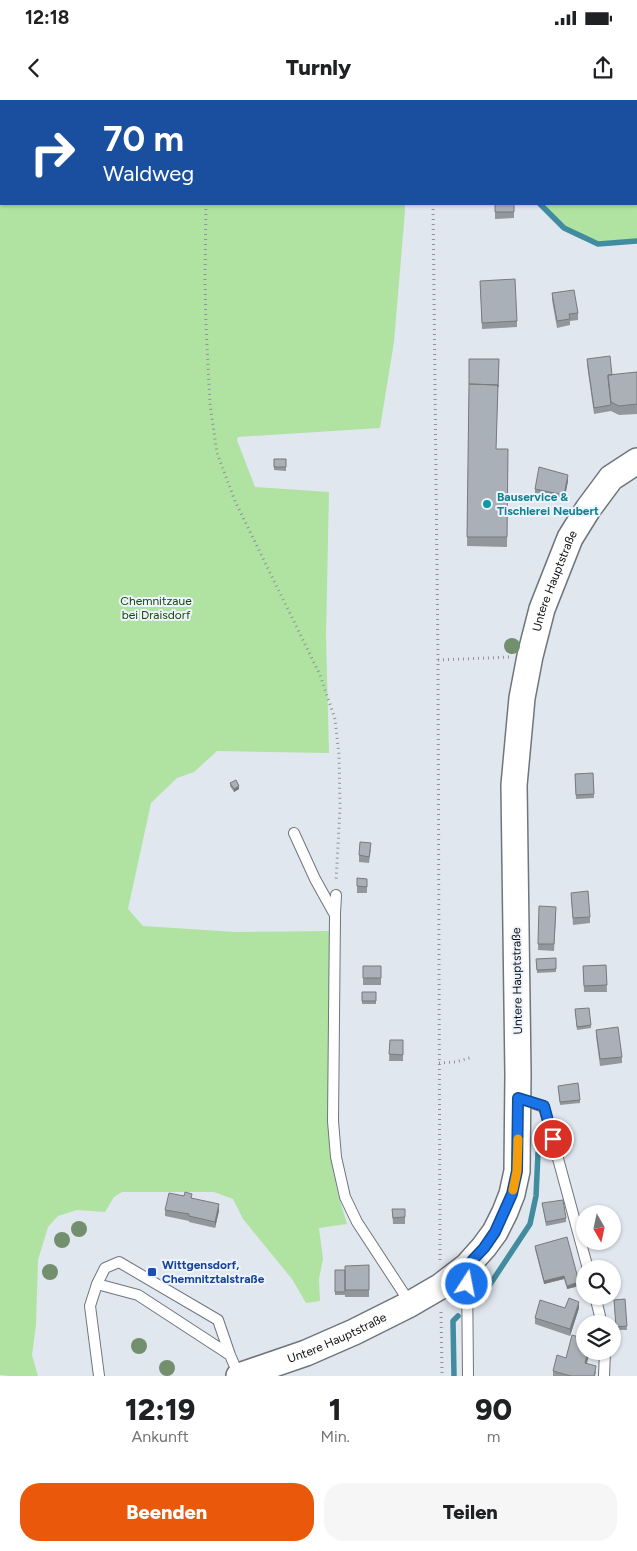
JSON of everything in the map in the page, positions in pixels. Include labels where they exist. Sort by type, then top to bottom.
[{"type":"street","name":"Untere Hauptstraße","points":[[236,1369],[306,1353],[410,1304],[440,1286],[467,1266],[484,1248],[495,1232],[512,1194],[517,1171],[518,1098],[514,785],[522,698],[542,609],[570,538],[603,488],[621,470],[637,461]]},
{"type":"lane","points":[[294,833],[315,879],[335,915]]},
{"type":"lane","points":[[336,895],[333,1121],[336,1157],[345,1197],[356,1222],[410,1304]]},
{"type":"lane","points":[[518,1098],[544,1106],[586,1260]]},
{"type":"lane","points":[[99,1376],[90,1306],[97,1284],[106,1268],[119,1262],[218,1320],[236,1369]]},
{"type":"lane","points":[[467,1266],[468,1376]]},
{"type":"lane","points":[[97,1284],[138,1295],[236,1369]]},
{"type":"lane","points":[[604,1376],[605,1360]]},
{"type":"path","points":[[206,205],[204,280],[206,335],[210,404],[217,453],[235,501],[320,675],[335,719],[339,755],[340,808],[336,895]]},
{"type":"path","points":[[433,205],[442,1376]]},
{"type":"path","points":[[438,660],[530,656]]},
{"type":"path","points":[[439,1062],[455,1062],[473,1057]]},
{"type":"green space","name":"Chemnitzaue bei Draisdorf","points":[[0,205],[405,205],[394,342],[380,428],[238,437],[237,440],[255,487],[329,492],[326,636],[329,753],[217,751],[194,772],[177,778],[151,803],[128,909],[143,926],[236,932],[330,931],[329,1148],[337,1191],[347,1224],[319,1228],[323,1259],[319,1279],[320,1301],[306,1303],[292,1279],[243,1219],[233,1199],[214,1192],[122,1192],[114,1197],[105,1212],[77,1210],[58,1216],[48,1227],[38,1260],[36,1325],[32,1355],[38,1376],[0,1375]]},
{"type":"green space","points":[[541,205],[637,205],[637,241],[598,244],[575,236],[560,226]]},
{"type":"building","points":[[495,205],[514,205],[514,212],[495,212]]},
{"type":"building","points":[[515,279],[517,321],[482,323],[480,281]]},
{"type":"building","points":[[574,290],[578,313],[569,314],[570,319],[557,321],[552,293]]},
{"type":"building","points":[[610,356],[612,375],[608,375],[608,378],[611,405],[594,408],[587,359]]},
{"type":"building","points":[[469,359],[499,359],[498,387],[498,385],[469,384]]},
{"type":"building","points":[[637,372],[637,404],[619,406],[611,402],[608,375]]},
{"type":"building","points":[[469,384],[498,385],[496,449],[508,449],[507,537],[467,537]]},
{"type":"building","points":[[274,459],[286,459],[286,467],[274,467]]},
{"type":"building","points":[[539,467],[568,475],[564,495],[535,489]]},
{"type":"building","points":[[593,773],[594,794],[576,795],[575,774]]},
{"type":"building","points":[[236,780],[239,786],[234,789],[230,783]]},
{"type":"building","points":[[360,842],[371,843],[369,857],[359,855]]},
{"type":"building","points":[[357,878],[367,879],[367,887],[357,886]]},
{"type":"building","points":[[588,891],[590,917],[573,918],[571,893]]},
{"type":"building","points":[[539,906],[556,907],[554,944],[538,944]]},
{"type":"building","points":[[556,958],[556,969],[537,970],[536,959]]},
{"type":"building","points":[[606,965],[607,985],[584,986],[583,966]]},
{"type":"building","points":[[363,966],[381,966],[381,978],[363,978]]},
{"type":"building","points":[[362,992],[376,992],[376,1001],[362,1001]]},
{"type":"building","points":[[589,1008],[591,1025],[577,1027],[575,1009]]},
{"type":"building","points":[[618,1027],[622,1057],[600,1059],[596,1030]]},
{"type":"building","points":[[390,1040],[403,1040],[403,1055],[389,1054]]},
{"type":"building","points":[[578,1083],[580,1100],[560,1102],[558,1086]]},
{"type":"building","points":[[185,1192],[192,1194],[191,1198],[219,1204],[215,1222],[189,1216],[189,1214],[165,1210],[169,1193],[184,1196]]},
{"type":"building","points":[[563,1200],[566,1218],[546,1222],[542,1203]]},
{"type":"building","points":[[392,1209],[405,1209],[405,1217],[393,1218]]},
{"type":"building","points":[[567,1237],[576,1271],[576,1283],[567,1286],[564,1276],[544,1281],[535,1246]]},
{"type":"building","points":[[369,1265],[369,1290],[345,1290],[345,1266]]},
{"type":"building","points":[[335,1270],[345,1270],[345,1292],[335,1292]]},
{"type":"building","points":[[569,1298],[576,1301],[576,1305],[578,1305],[570,1329],[535,1318],[540,1300],[565,1308]]},
{"type":"building","points":[[621,1299],[625,1299],[627,1326],[621,1327],[621,1315],[615,1315],[614,1305],[621,1305]]},
{"type":"building","points":[[572,1335],[576,1336],[576,1360],[586,1360],[585,1363],[596,1366],[594,1376],[571,1376],[553,1371],[557,1355],[566,1358]]},
{"type":"waterway","points":[[541,205],[564,228],[598,244],[637,241]]},
{"type":"waterway","points":[[489,1286],[530,1224],[536,1196],[538,1153]]},
{"type":"waterway","points":[[454,1376],[453,1321],[458,1316]]},
{"type":"slow traffic","points":[[513,1190],[517,1171],[518,1139]]},
{"type":"place","name":"Bauservice & Tischlerei Neubert","points":[[487,504]]},
{"type":"place","name":"Wittgensdorf, Chemnitztalstraße","points":[[152,1272]]},
{"type":"route","points":[[467,1284],[467,1266],[484,1248],[495,1232],[512,1194],[517,1171],[518,1098],[544,1106],[553,1139]]}]
